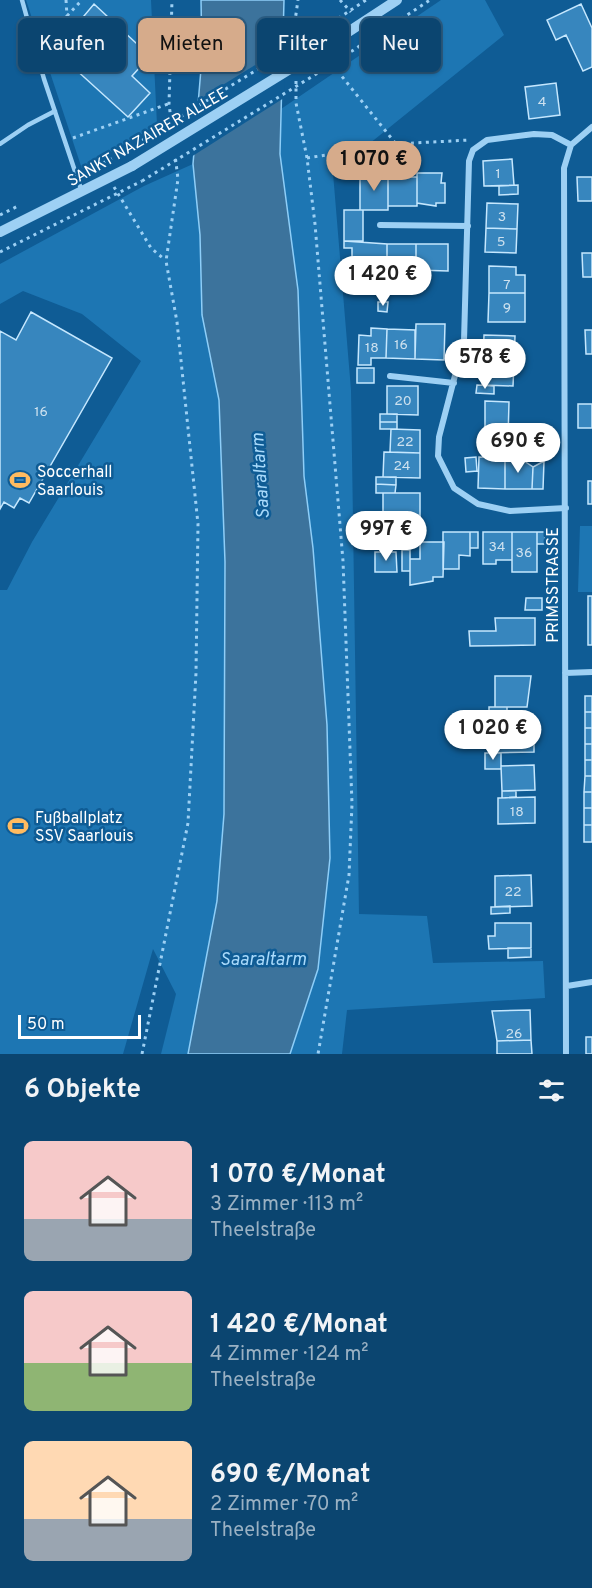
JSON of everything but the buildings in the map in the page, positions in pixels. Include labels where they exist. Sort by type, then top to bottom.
[{"type":"street","name":"SANKT NAZAIRER ALLEE","points":[[370,18],[397,0]]},
{"type":"street","name":"SANKT NAZAIRER ALLEE","points":[[0,232],[132,166],[285,72]]},
{"type":"street","points":[[566,508],[510,510],[478,504],[454,488],[438,456],[439,437],[464,341],[467,311],[469,160],[473,150],[481,143],[534,134],[552,135],[571,145],[580,134],[592,127]]},
{"type":"street","name":"PRIMSSTRASSE","points":[[566,1054],[564,168],[571,145]]},
{"type":"street","points":[[380,225],[468,226]]},
{"type":"street","points":[[390,376],[454,383]]},
{"type":"street","points":[[565,673],[592,672]]},
{"type":"street","points":[[567,986],[592,982]]},
{"type":"lane","points":[[22,0],[81,192]]},
{"type":"lane","points":[[0,144],[28,125],[55,111]]},
{"type":"path","points":[[66,0],[67,16],[82,0]]},
{"type":"path","points":[[172,0],[169,104],[173,136]]},
{"type":"path","points":[[295,18],[298,0]]},
{"type":"path","points":[[340,0],[361,22]]},
{"type":"path","points":[[123,152],[366,0]]},
{"type":"path","points":[[349,53],[430,0]]},
{"type":"path","points":[[0,252],[142,181],[319,72]]},
{"type":"path","points":[[338,72],[396,144]]},
{"type":"path","points":[[296,79],[296,104],[307,158],[316,235],[343,561],[352,804],[349,875],[318,1054]]},
{"type":"path","points":[[66,140],[169,104]]},
{"type":"path","points":[[307,158],[396,144],[465,139],[481,143]]},
{"type":"path","points":[[142,1054],[188,823],[196,673],[198,524],[177,322],[166,261],[178,179],[174,147]]},
{"type":"path","points":[[110,178],[117,194],[151,248],[166,261]]},
{"type":"shaded area","points":[[26,0],[151,0],[152,18],[138,18],[138,72],[154,72],[157,125],[82,169],[50,72],[126,72],[126,18],[32,18]]},
{"type":"shaded area","points":[[441,0],[485,0],[504,35],[333,173],[351,390],[359,914],[427,916],[433,963],[543,961],[545,998],[347,1010],[342,1054],[290,1054],[318,969],[330,858],[327,725],[313,548],[304,476],[298,290],[280,154],[281,109],[335,72],[349,72],[349,63],[361,54],[361,72],[441,72],[441,18],[415,18]]},
{"type":"shaded area","points":[[193,164],[200,235],[202,315],[219,400],[225,562],[224,814],[217,901],[201,998],[188,1054],[161,1054],[176,994],[153,949],[123,1054],[0,1054],[0,590],[7,590],[32,542],[141,361],[82,314],[23,291],[0,304],[0,264],[144,186]]},
{"type":"shaded area","points":[[580,526],[592,526],[592,592],[578,592]]},
{"type":"water","name":"Saaraltarm","points":[[201,0],[284,0],[284,18],[257,18],[257,72],[282,72],[280,154],[298,290],[304,476],[313,548],[327,725],[330,858],[318,969],[290,1054],[188,1054],[217,901],[224,814],[225,562],[219,400],[202,315],[200,235],[193,164],[201,72],[245,72],[245,18],[201,18]]},
{"type":"pier","points":[[257,64],[257,72],[285,72],[284,98],[191,157],[195,102]]},
{"type":"place","name":"Soccerhall Saarlouis","points":[[20,480]]},
{"type":"place","name":"Fußballplatz SSV Saarlouis","points":[[18,826]]}]
